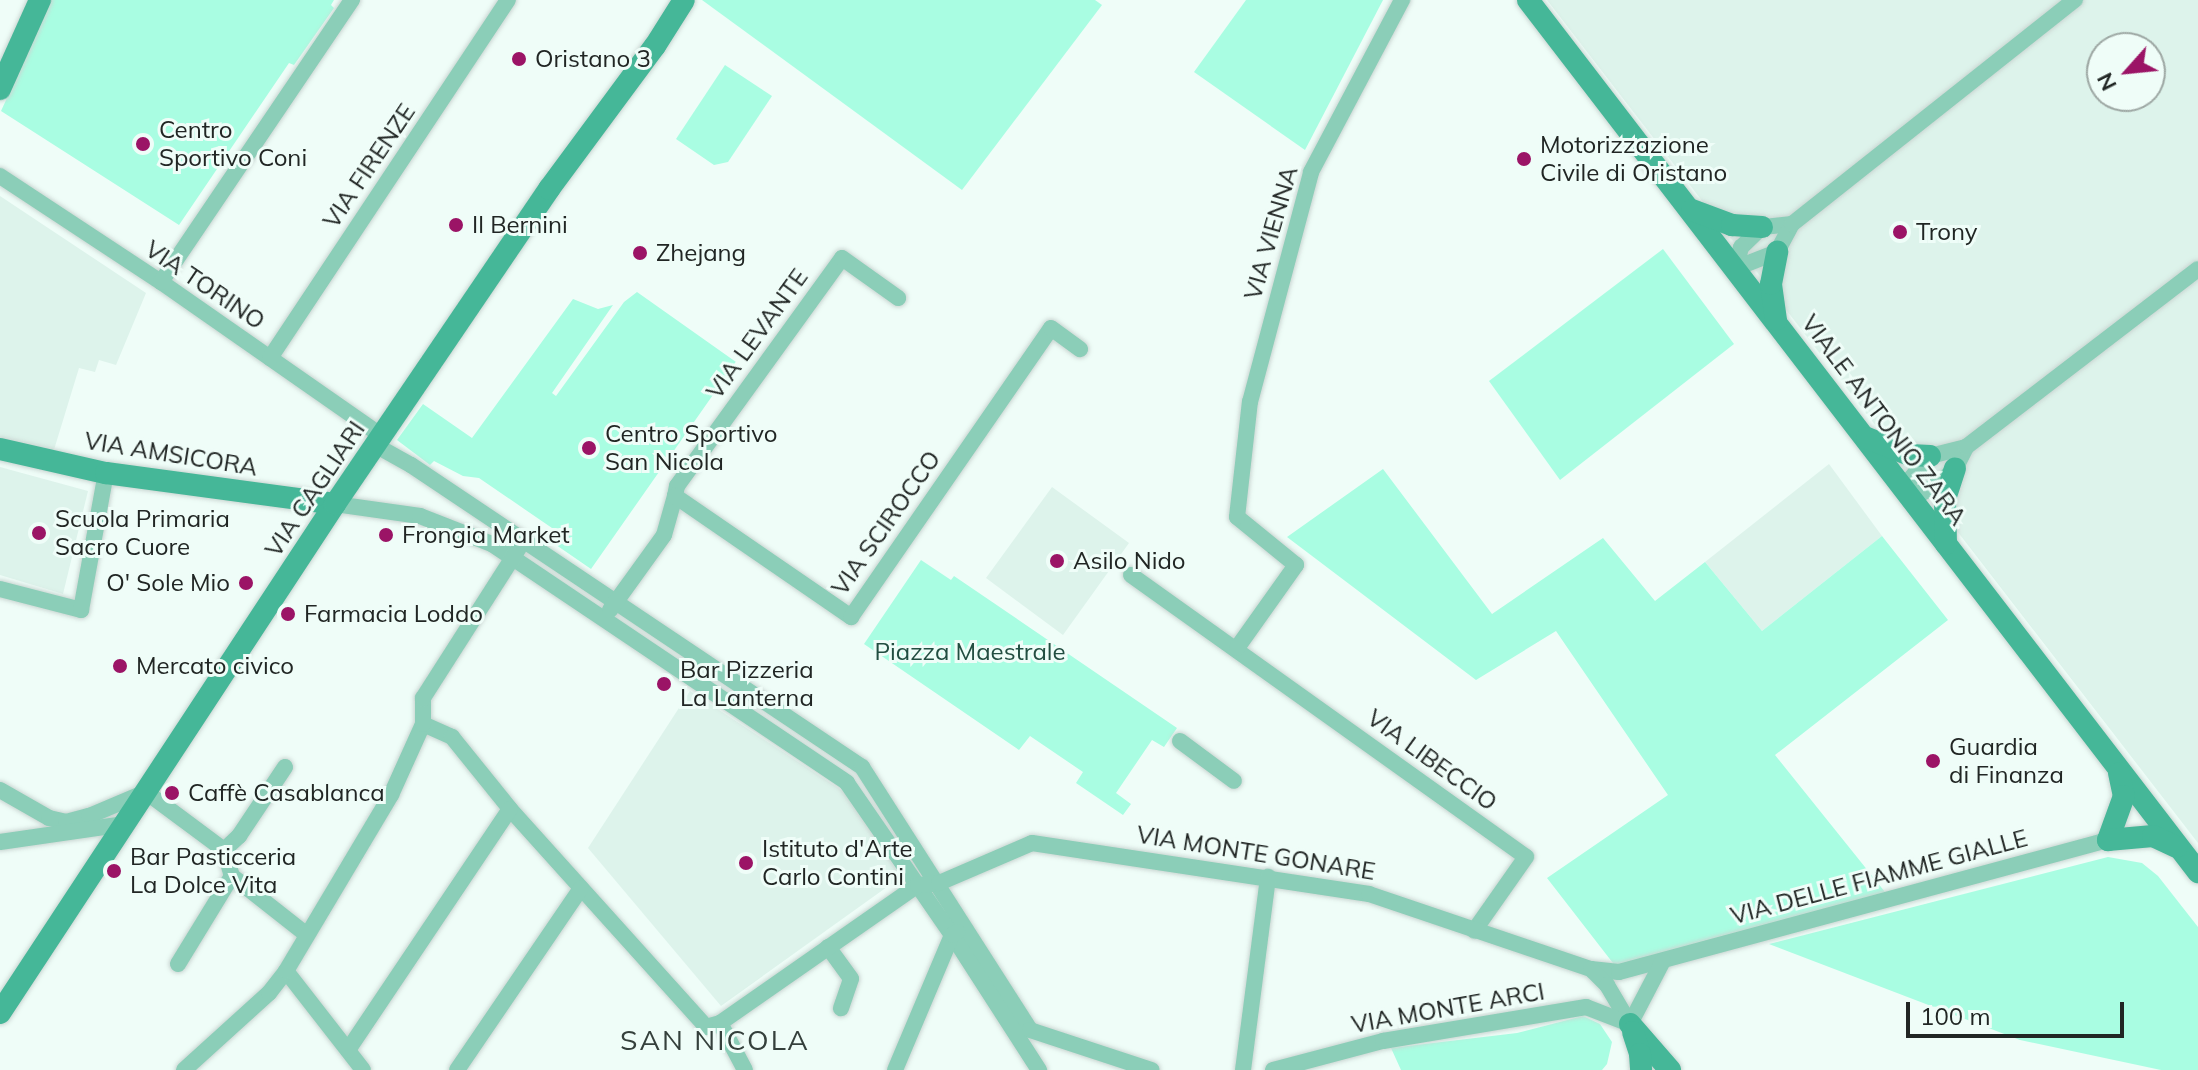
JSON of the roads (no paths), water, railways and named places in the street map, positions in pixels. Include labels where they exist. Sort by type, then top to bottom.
[{"type":"main road","points":[[0,89],[40,0]]},
{"type":"main road","name":"VIA CAGLIARI","points":[[0,1013],[117,816],[146,792],[378,440],[684,0]]},
{"type":"main road","name":"VIALE ANTONIO ZARA","points":[[1528,0],[2118,769],[2188,848],[2198,872]]},
{"type":"main road","points":[[1690,209],[1732,225],[1762,227]]},
{"type":"main road","points":[[1776,321],[1771,284],[1777,252]]},
{"type":"main road","points":[[1865,437],[1910,455],[1930,456]]},
{"type":"main road","name":"VIA AMSICORA","points":[[0,449],[106,473],[335,504]]},
{"type":"main road","points":[[1946,544],[1945,499],[1955,469]]},
{"type":"main road","points":[[2118,769],[2124,796],[2108,840],[2153,836],[2188,848]]},
{"type":"main road","points":[[1630,1024],[1634,1057],[1631,1070]]},
{"type":"main road","points":[[1630,1024],[1640,1054],[1641,1070]]},
{"type":"main road","points":[[1630,1024],[1647,1051],[1650,1070]]},
{"type":"main road","points":[[1630,1024],[1670,1070]]},
{"type":"street","points":[[161,282],[352,0]]},
{"type":"street","name":"VIA FIRENZE","points":[[270,358],[508,0]]},
{"type":"street","name":"VIA VIENNA","points":[[1237,648],[1296,565],[1237,517],[1250,402],[1311,172],[1402,0]]},
{"type":"street","points":[[1736,268],[1777,252],[1792,224],[2075,0]]},
{"type":"street","name":"VIA TORINO","points":[[0,176],[270,358],[411,465],[862,767],[939,883],[959,931]]},
{"type":"street","points":[[1736,268],[1741,247],[1762,227],[1792,224]]},
{"type":"street","name":"VIA LEVANTE","points":[[675,496],[677,486],[842,258],[898,298]]},
{"type":"street","points":[[1966,447],[1955,469],[1922,493],[1907,492],[1910,479],[1930,456],[1966,447],[2198,269]]},
{"type":"street","name":"VIA SCIROCCO","points":[[675,496],[851,617],[1051,328],[1080,349]]},
{"type":"street","points":[[0,589],[81,610],[106,473]]},
{"type":"street","points":[[604,618],[664,535],[675,496]]},
{"type":"street","points":[[335,504],[420,516],[492,544],[847,783],[918,885],[959,931],[1027,1038],[1039,1070]]},
{"type":"street","points":[[184,1070],[269,993],[286,971],[391,795],[423,724],[423,698],[524,540]]},
{"type":"street","name":"VIA LIBECCIO","points":[[1131,575],[1526,857],[1474,931]]},
{"type":"street","points":[[774,734],[786,717]]},
{"type":"street","points":[[423,724],[452,737],[510,809],[706,1027],[720,1023],[918,885]]},
{"type":"street","points":[[1180,741],[1234,781]]},
{"type":"street","points":[[224,850],[239,836],[285,767]]},
{"type":"street","points":[[0,790],[43,815],[74,820],[117,816]]},
{"type":"street","points":[[146,792],[224,850],[232,876],[307,935]]},
{"type":"street","points":[[348,1050],[510,809]]},
{"type":"street","points":[[22,837],[43,815]]},
{"type":"street","points":[[0,842],[117,816]]},
{"type":"street","name":"VIA DELLE FIAMME GIALLE","points":[[1591,969],[1619,972],[2108,840]]},
{"type":"street","name":"VIA MONTE GONARE","points":[[918,885],[939,883],[1032,843],[1369,894],[1591,969]]},
{"type":"street","points":[[178,964],[232,876]]},
{"type":"street","points":[[1243,1070],[1268,877]]},
{"type":"street","points":[[457,1070],[581,888]]},
{"type":"street","points":[[895,1070],[959,931]]},
{"type":"street","points":[[828,947],[851,979],[841,1008]]},
{"type":"street","points":[[1630,1024],[1663,961]]},
{"type":"street","points":[[1591,969],[1607,985],[1630,1024]]},
{"type":"street","points":[[286,971],[363,1070]]},
{"type":"street","name":"VIA MONTE ARCI","points":[[1273,1070],[1383,1041],[1586,1007],[1630,1024]]},
{"type":"street","points":[[720,1023],[745,1070]]},
{"type":"street","points":[[1027,1038],[1152,1070]]},
{"type":"place","name":"Oristano 3","points":[[519,59]]},
{"type":"place","name":"Centro Sportivo Coni","points":[[143,144]]},
{"type":"place","name":"Motorizzazione Civile di Oristano","points":[[1524,159]]},
{"type":"place","name":"Il Bernini","points":[[456,225]]},
{"type":"place","name":"Trony","points":[[1900,232]]},
{"type":"place","name":"Zhejang","points":[[640,253]]},
{"type":"place","name":"Centro Sportivo San Nicola","points":[[589,448]]},
{"type":"place","name":"Scuola Primaria Sacro Cuore","points":[[39,533]]},
{"type":"place","name":"Frongia Market","points":[[386,535]]},
{"type":"place","name":"Asilo Nido","points":[[1057,561]]},
{"type":"place","name":"O' Sole Mio","points":[[246,583]]},
{"type":"place","name":"Farmacia Loddo","points":[[288,614]]},
{"type":"place","name":"Mercato civico","points":[[120,666]]},
{"type":"place","name":"Bar Pizzeria La Lanterna","points":[[664,684]]},
{"type":"place","name":"Guardia di Finanza","points":[[1933,761]]},
{"type":"place","name":"Caffè Casablanca","points":[[172,793]]},
{"type":"place","name":"Istituto d'Arte Carlo Contini","points":[[746,863]]},
{"type":"place","name":"Bar Pasticceria La Dolce Vita","points":[[114,871]]},
{"type":"district","name":"SAN NICOLA","points":[[715,1040]]},
{"type":"park label","name":"Piazza Maestrale","points":[[970,652]]}]
